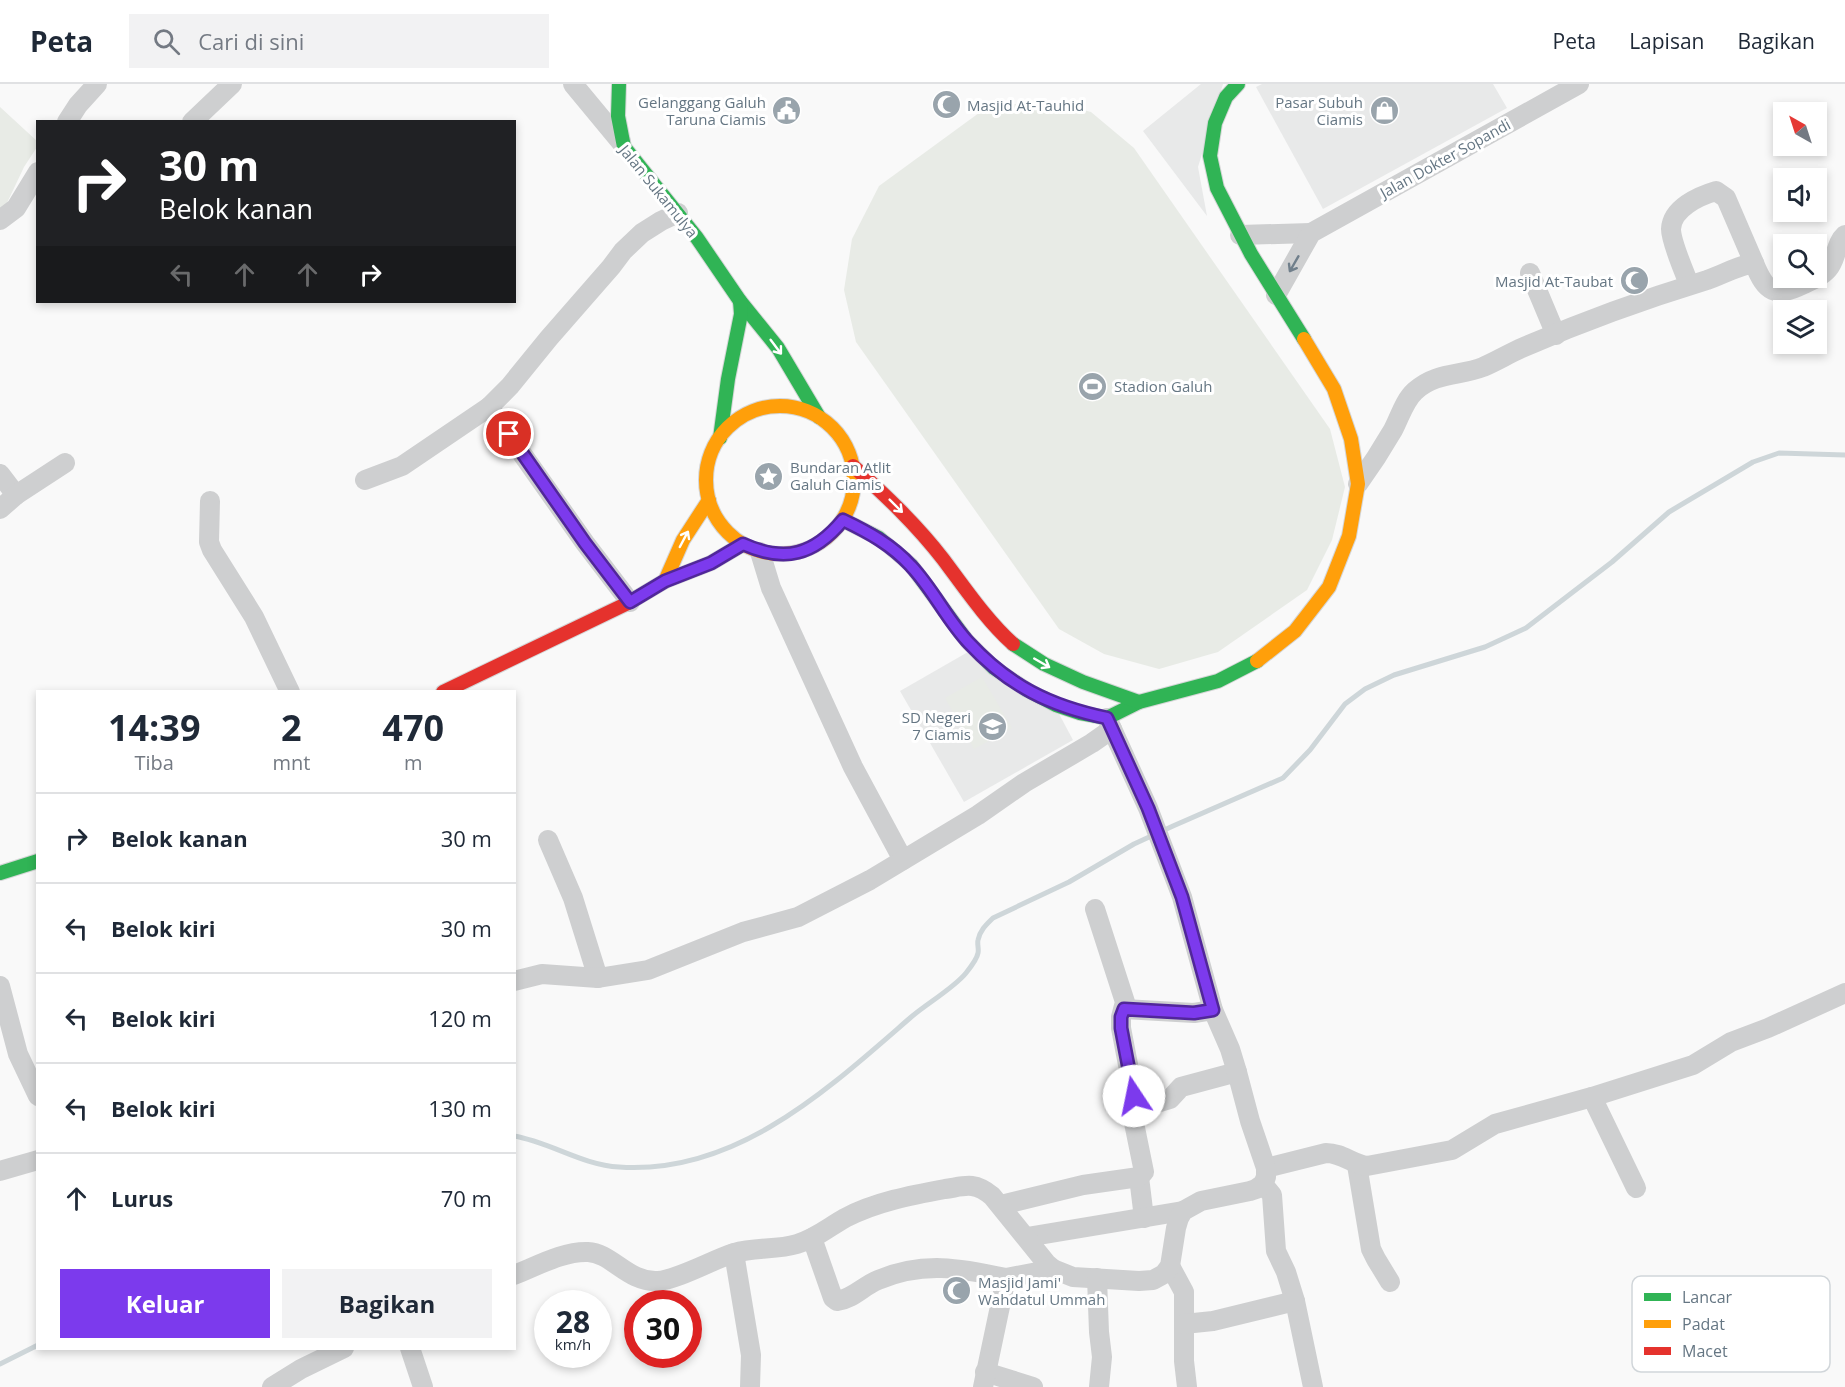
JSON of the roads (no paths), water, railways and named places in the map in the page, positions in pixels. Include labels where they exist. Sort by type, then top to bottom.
[{"type":"street","points":[[68,120],[97,84]]},
{"type":"street","points":[[194,120],[232,84]]},
{"type":"street","name":"Jalan Sukamulya","points":[[573,84],[697,238],[740,301],[782,355],[819,417]]},
{"type":"street","points":[[619,84],[618,116],[624,147]]},
{"type":"street","points":[[516,980],[542,974],[598,978],[648,970],[743,932],[798,917],[841,896],[978,815],[1024,783],[1092,743],[1109,723],[1139,702],[1218,681],[1258,660],[1295,631],[1329,587],[1349,536],[1358,484],[1352,439],[1334,389],[1240,235],[1217,188],[1210,156],[1215,123],[1227,97],[1238,84]]},
{"type":"street","name":"Jalan Dokter Sopandi","points":[[1311,233],[1579,84]]},
{"type":"street","points":[[0,220],[16,208],[36,175]]},
{"type":"street","points":[[1689,284],[1673,239],[1671,229],[1674,217],[1683,207],[1697,198],[1716,190],[1726,198],[1754,263],[1764,283],[1771,289],[1787,292],[1819,277],[1834,261],[1841,239],[1845,235]]},
{"type":"street","points":[[365,480],[402,466],[489,407],[523,371],[623,251],[642,233],[678,213]]},
{"type":"street","points":[[1240,235],[1272,232],[1311,233],[1276,295]]},
{"type":"street","points":[[1358,484],[1375,462],[1404,405],[1415,391],[1433,379],[1482,367],[1524,347],[1649,297],[1754,263]]},
{"type":"street","points":[[1530,273],[1556,335]]},
{"type":"street","points":[[720,438],[728,379],[741,314],[740,301]]},
{"type":"street","points":[[489,407],[585,543],[630,602]]},
{"type":"street","points":[[789,407],[804,410],[819,417],[841,438],[849,451],[853,466],[854,484],[851,502],[843,520],[824,540],[798,552],[779,554],[751,548],[731,536],[721,526],[714,513],[709,500],[706,474],[709,461],[720,438],[743,417],[758,410],[789,407]]},
{"type":"street","points":[[0,509],[16,495],[65,463]]},
{"type":"street","points":[[853,466],[898,507],[942,558],[1027,690],[1056,705],[1109,723],[1148,808],[1182,897],[1213,1010],[1237,1071],[1264,1176],[1272,1195],[1276,1251],[1286,1272],[1295,1301],[1313,1387]]},
{"type":"street","points":[[0,474],[16,495]]},
{"type":"street","points":[[665,581],[683,540],[709,500]]},
{"type":"street","points":[[210,501],[208,527],[212,550],[254,617],[289,690]]},
{"type":"street","points":[[843,520],[879,538],[911,565],[967,641],[1003,655],[1044,664],[1083,682],[1139,702]]},
{"type":"street","points":[[447,690],[630,602],[665,581],[751,548]]},
{"type":"street","points":[[751,548],[853,768],[903,860]]},
{"type":"street","points":[[548,840],[573,898],[598,978]]},
{"type":"street","points":[[0,873],[36,862]]},
{"type":"street","points":[[1001,1205],[1083,1185],[1139,1177],[1144,1172],[1133,1118],[1134,1096],[1121,1028],[1125,1002],[1095,909]]},
{"type":"street","points":[[0,986],[18,1054],[36,1092]]},
{"type":"street","points":[[1027,1237],[1183,1211],[1201,1201],[1256,1189],[1264,1176],[1326,1153],[1335,1153],[1357,1165],[1367,1166],[1452,1150],[1495,1124],[1592,1097],[1693,1065],[1731,1042],[1845,993]]},
{"type":"street","points":[[1124,1009],[1194,1013],[1213,1010]]},
{"type":"street","points":[[1134,1110],[1170,1099],[1181,1087],[1237,1071]]},
{"type":"street","points":[[1592,1097],[1636,1188]]},
{"type":"street","points":[[0,1171],[36,1161]]},
{"type":"street","points":[[1357,1165],[1371,1249],[1390,1282]]},
{"type":"street","points":[[1139,1177],[1144,1218]]},
{"type":"street","points":[[516,1274],[561,1257],[589,1252],[634,1276],[659,1281],[734,1253],[788,1246],[812,1238],[858,1212],[920,1194],[971,1186],[982,1188],[1001,1205],[1053,1269],[1073,1277],[1153,1280],[1164,1274],[1170,1266],[1176,1228],[1183,1211]]},
{"type":"street","points":[[812,1238],[833,1298],[837,1301],[848,1298],[865,1286],[889,1275],[929,1268],[949,1267],[1006,1278],[1053,1269]]},
{"type":"street","points":[[734,1253],[751,1355],[750,1387]]},
{"type":"street","points":[[1170,1266],[1184,1292],[1184,1361],[1187,1387]]},
{"type":"street","points":[[1006,1278],[984,1380],[1033,1387]]},
{"type":"street","points":[[1097,1278],[1102,1357],[1099,1387]]},
{"type":"street","points":[[1184,1324],[1213,1321],[1295,1301]]},
{"type":"street","points":[[272,1387],[340,1350]]},
{"type":"street","points":[[411,1350],[423,1387]]},
{"type":"waterway","points":[[516,1136],[592,1162],[619,1167],[662,1166],[702,1157],[741,1142],[812,1099],[954,984],[975,961],[980,933],[993,918],[1069,882],[1134,844],[1283,778],[1310,750],[1345,704],[1365,689],[1394,675],[1485,647],[1526,628],[1612,562],[1669,512],[1753,462],[1779,453],[1845,455]]},
{"type":"waterway","points":[[0,1364],[36,1346]]},
{"type":"place","name":"Masjid At-Tauhid","points":[[946,105]]},
{"type":"place","name":"Gelanggang Galuh Taruna Ciamis","points":[[787,111]]},
{"type":"place","name":"Pasar Subuh Ciamis","points":[[1384,111]]},
{"type":"place","name":"Masjid At-Taubat","points":[[1634,281]]},
{"type":"place","name":"Stadion Galuh","points":[[1093,386]]},
{"type":"place","name":"Bundaran Atlit Galuh Ciamis","points":[[769,476]]},
{"type":"place","name":"SD Negeri 7 Ciamis","points":[[992,726]]},
{"type":"place","name":"Masjid Jami' Wahdatul Ummah","points":[[957,1291]]}]
